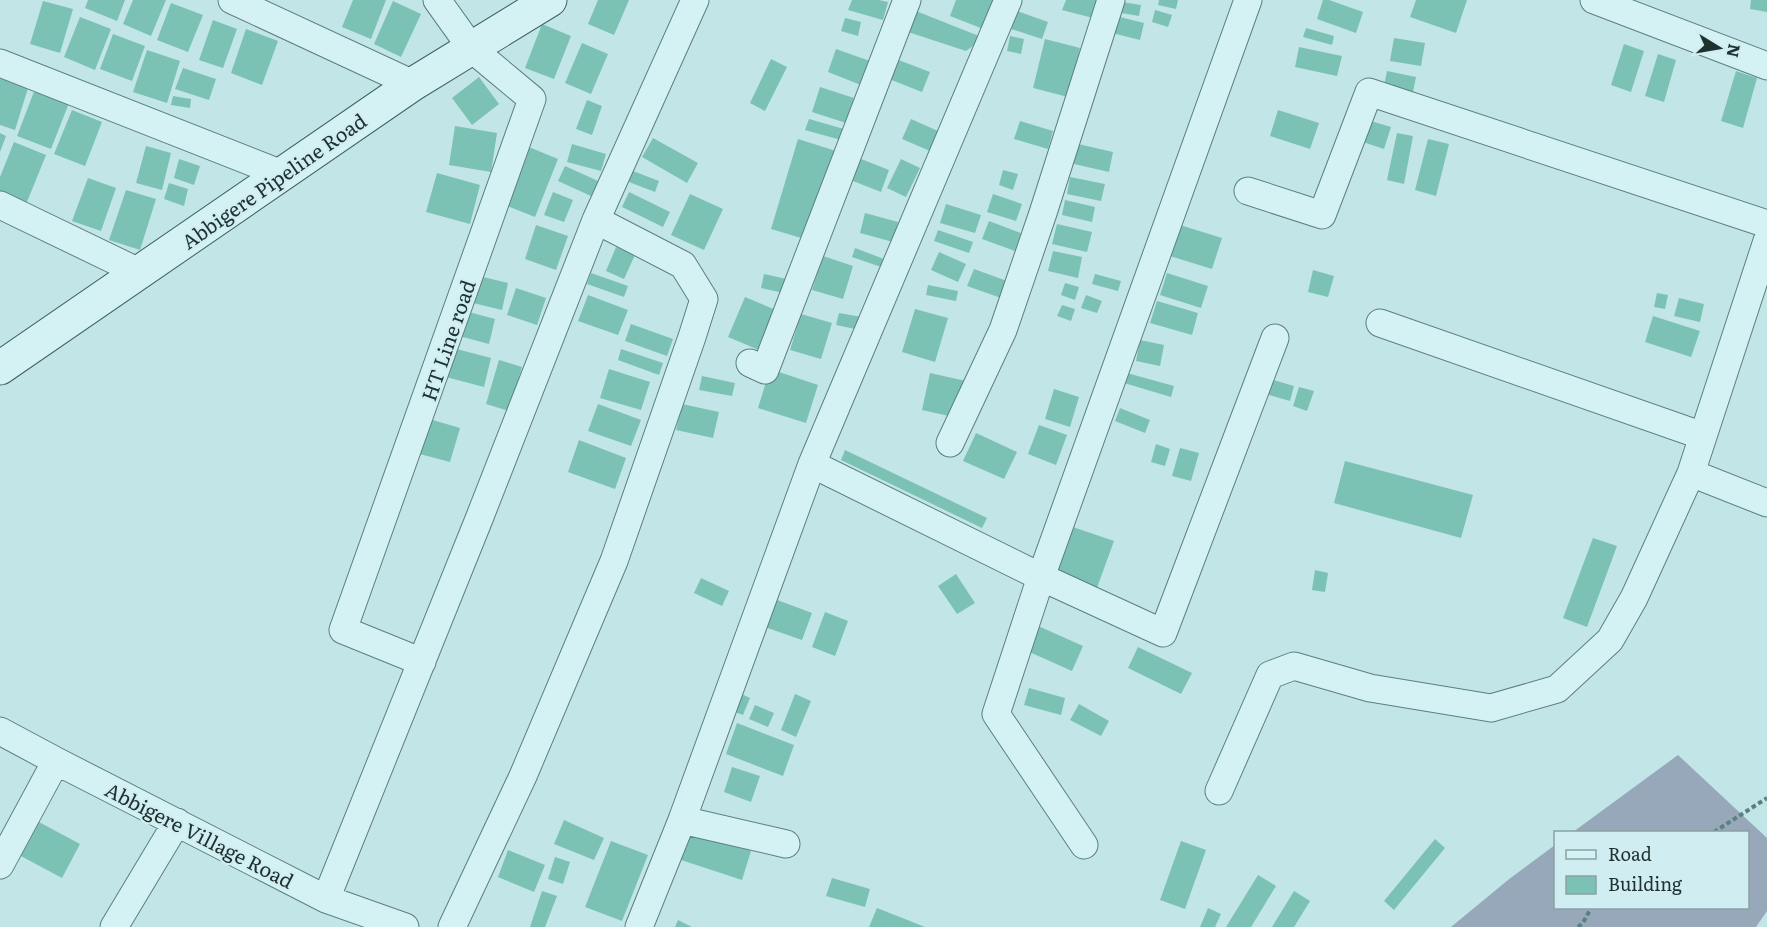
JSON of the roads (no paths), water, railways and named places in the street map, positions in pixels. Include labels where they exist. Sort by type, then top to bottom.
[{"type":"street","points":[[232,0],[413,84]]},
{"type":"street","name":"HT Line road","points":[[422,662],[344,630],[532,99],[472,49],[437,0]]},
{"type":"street","name":"Abbigere Pipeline Road","points":[[0,368],[413,84],[550,0]]},
{"type":"street","points":[[326,899],[596,220],[695,0]]},
{"type":"street","points":[[750,363],[765,370],[907,0]]},
{"type":"street","points":[[639,927],[682,820],[812,464],[1008,0]]},
{"type":"street","points":[[950,443],[1003,330],[1111,0]]},
{"type":"street","points":[[1084,845],[996,714],[1041,577],[1248,0]]},
{"type":"street","points":[[1594,0],[1767,66]]},
{"type":"street","points":[[0,63],[282,174]]},
{"type":"street","points":[[1248,191],[1322,215],[1369,92],[1767,224]]},
{"type":"street","points":[[0,205],[139,272]]},
{"type":"street","points":[[452,927],[523,776],[614,561],[704,299],[683,264],[596,220]]},
{"type":"street","points":[[1220,791],[1270,675],[1294,666],[1370,688],[1491,708],[1557,689],[1610,640],[1634,598],[1691,473],[1767,241]]},
{"type":"street","points":[[1380,322],[1703,436]]},
{"type":"street","points":[[812,464],[1041,577],[1163,633],[1275,338]]},
{"type":"street","points":[[1691,473],[1767,503]]},
{"type":"street","name":"Abbigere Village Road","points":[[0,730],[326,899],[405,927]]},
{"type":"street","points":[[0,865],[56,761]]},
{"type":"street","points":[[682,820],[786,844]]},
{"type":"street","points":[[114,927],[177,822]]}]
